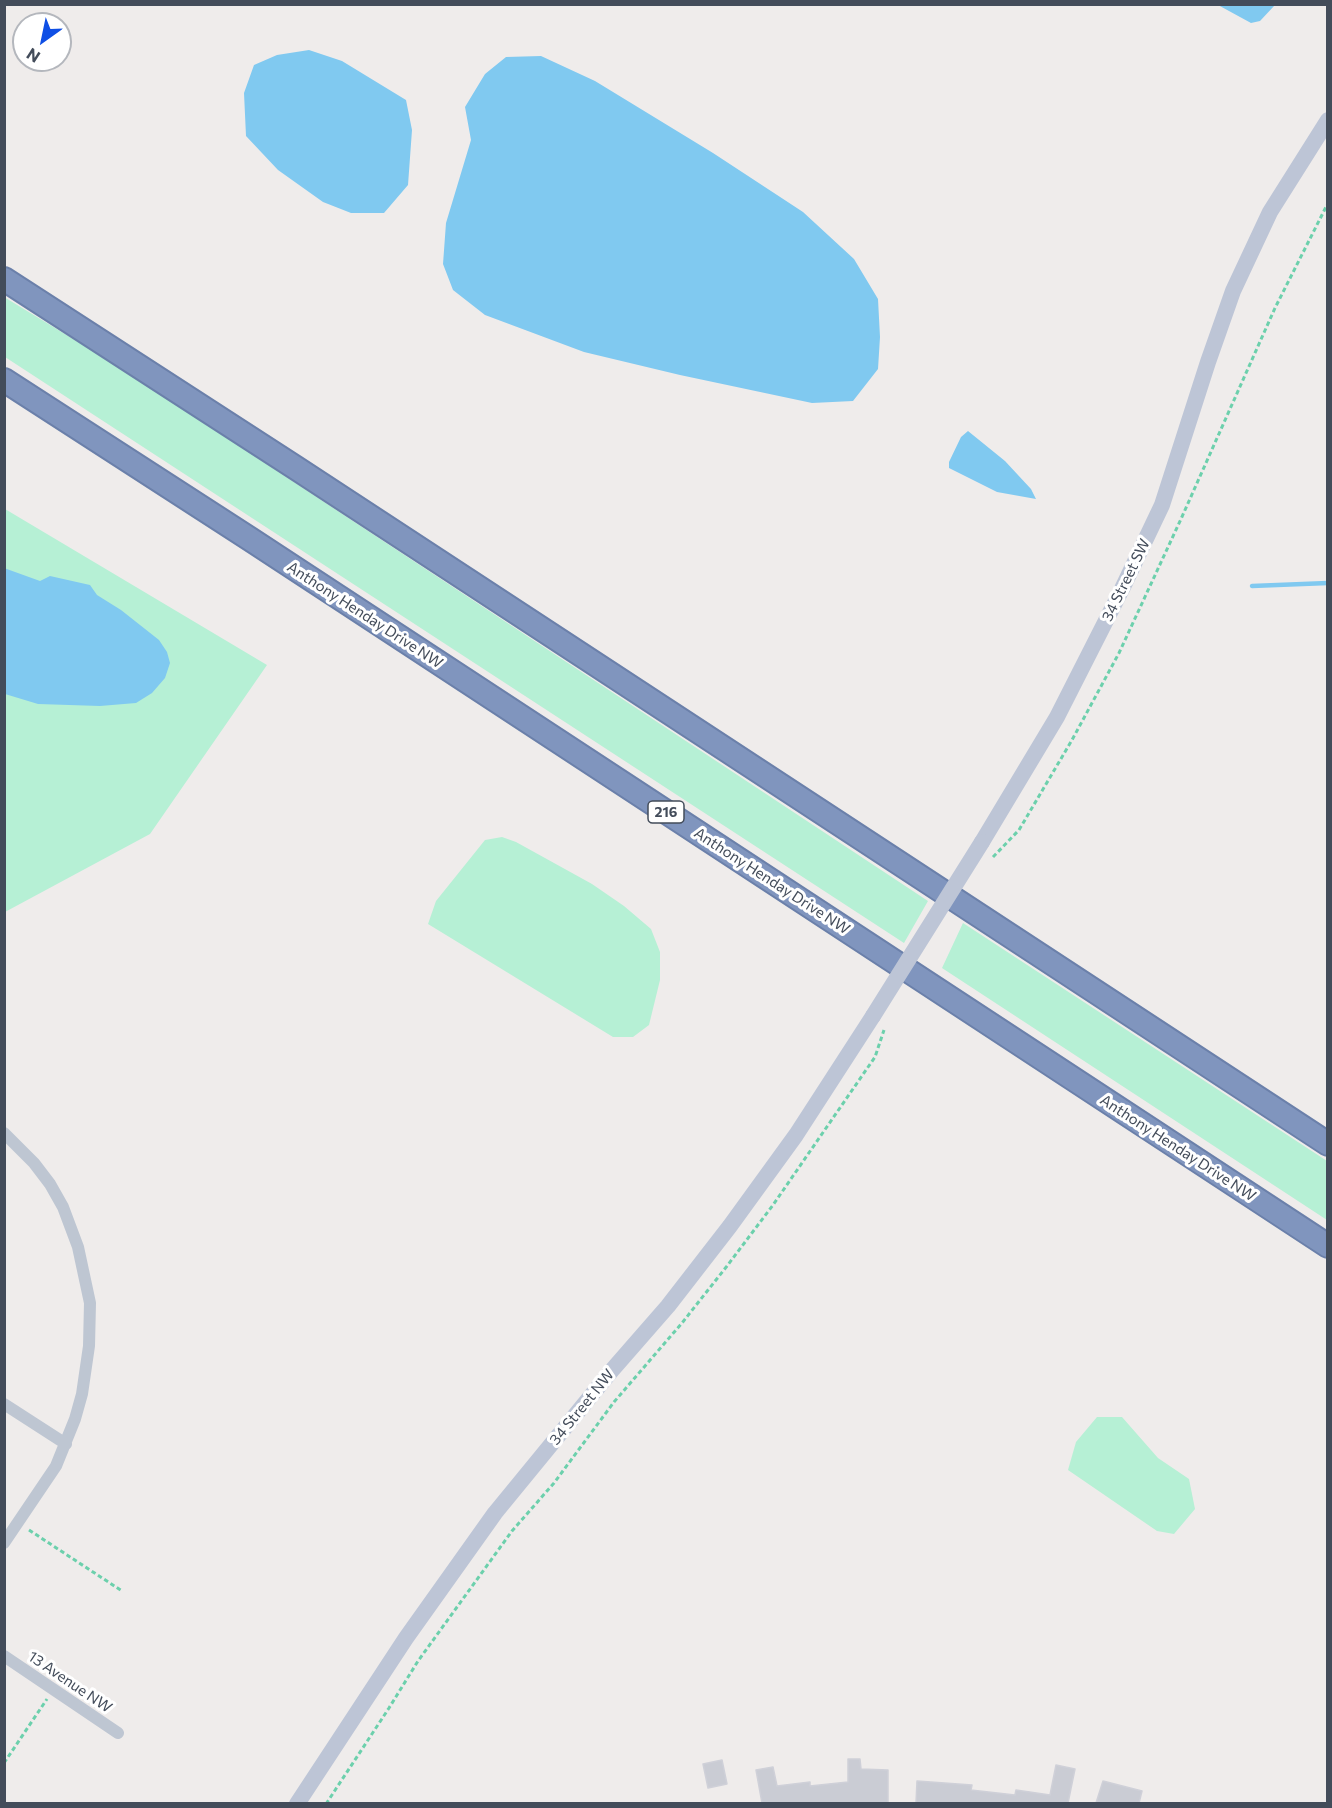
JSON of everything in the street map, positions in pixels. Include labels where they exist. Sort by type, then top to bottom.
[{"type":"highway","points":[[4,279],[1328,1144]]},
{"type":"highway","name":"Anthony Henday Drive NW","points":[[4,380],[1328,1246]]},
{"type":"main road","name":"34 Street SW","points":[[880,1019],[1057,717],[1127,579],[1162,505],[1233,291],[1270,212],[1328,120]]},
{"type":"main road","name":"34 Street NW","points":[[297,1803],[406,1638],[495,1513],[668,1306],[730,1226],[880,1019]]},
{"type":"street","points":[[4,1133],[34,1163],[50,1184],[63,1208],[84,1267],[90,1303],[89,1346],[82,1394],[66,1444],[56,1466],[4,1543]]},
{"type":"street","points":[[4,1152],[15,1143]]},
{"type":"street","points":[[4,1404],[66,1444]]},
{"type":"street","name":"13 Avenue NW","points":[[4,1656],[118,1732]]},
{"type":"path","points":[[993,857],[1019,830],[1072,740],[1119,652],[1275,308],[1328,204]]},
{"type":"path","points":[[326,1803],[418,1661],[498,1549],[554,1483],[614,1402],[714,1283],[773,1205],[875,1057],[880,1019]]},
{"type":"path","points":[[18,1523],[122,1591]]},
{"type":"path","points":[[4,1763],[54,1689]]},
{"type":"green space","points":[[4,297],[126,371],[928,901],[904,943],[5,357]]},
{"type":"green space","points":[[5,509],[267,665],[150,834],[5,912]]},
{"type":"green space","points":[[502,837],[516,842],[592,884],[624,906],[651,929],[660,952],[660,980],[649,1025],[633,1037],[613,1037],[428,924],[436,901],[485,840]]},
{"type":"green space","points":[[963,923],[1327,1161],[1327,1220],[942,968]]},
{"type":"green space","points":[[1097,1417],[1122,1417],[1158,1458],[1189,1479],[1195,1509],[1174,1534],[1157,1531],[1068,1470],[1076,1442]]},
{"type":"water","points":[[1218,5],[1275,5],[1260,21],[1251,23]]},
{"type":"water","points":[[309,50],[342,61],[406,100],[412,130],[408,185],[384,213],[351,213],[323,202],[278,170],[246,136],[244,93],[254,65],[277,55]]},
{"type":"water","points":[[541,56],[595,81],[713,153],[803,212],[854,259],[878,299],[880,337],[878,369],[853,401],[812,403],[584,352],[485,315],[453,290],[443,264],[446,223],[471,140],[465,107],[485,74],[506,57]]},
{"type":"water","points":[[968,431],[1005,461],[1031,489],[1036,499],[997,492],[949,468],[949,462],[961,437]]},
{"type":"water","points":[[4,568],[40,581],[50,576],[90,585],[97,595],[121,610],[159,640],[167,652],[170,663],[165,678],[152,693],[136,703],[100,706],[38,704],[5,694]]},
{"type":"building","points":[[848,1759],[860,1759],[861,1769],[888,1770],[888,1803],[762,1803],[756,1770],[773,1767],[777,1786],[810,1782],[810,1786],[848,1782]]},
{"type":"building","points":[[722,1760],[727,1784],[708,1788],[703,1764]]},
{"type":"building","points":[[1056,1765],[1075,1769],[1068,1803],[916,1803],[917,1781],[972,1785],[971,1790],[1015,1795],[1016,1790],[1050,1795]]},
{"type":"building","points":[[1103,1781],[1142,1791],[1139,1803],[1096,1803]]},
{"type":"waterway","points":[[1252,586],[1328,583]]}]
